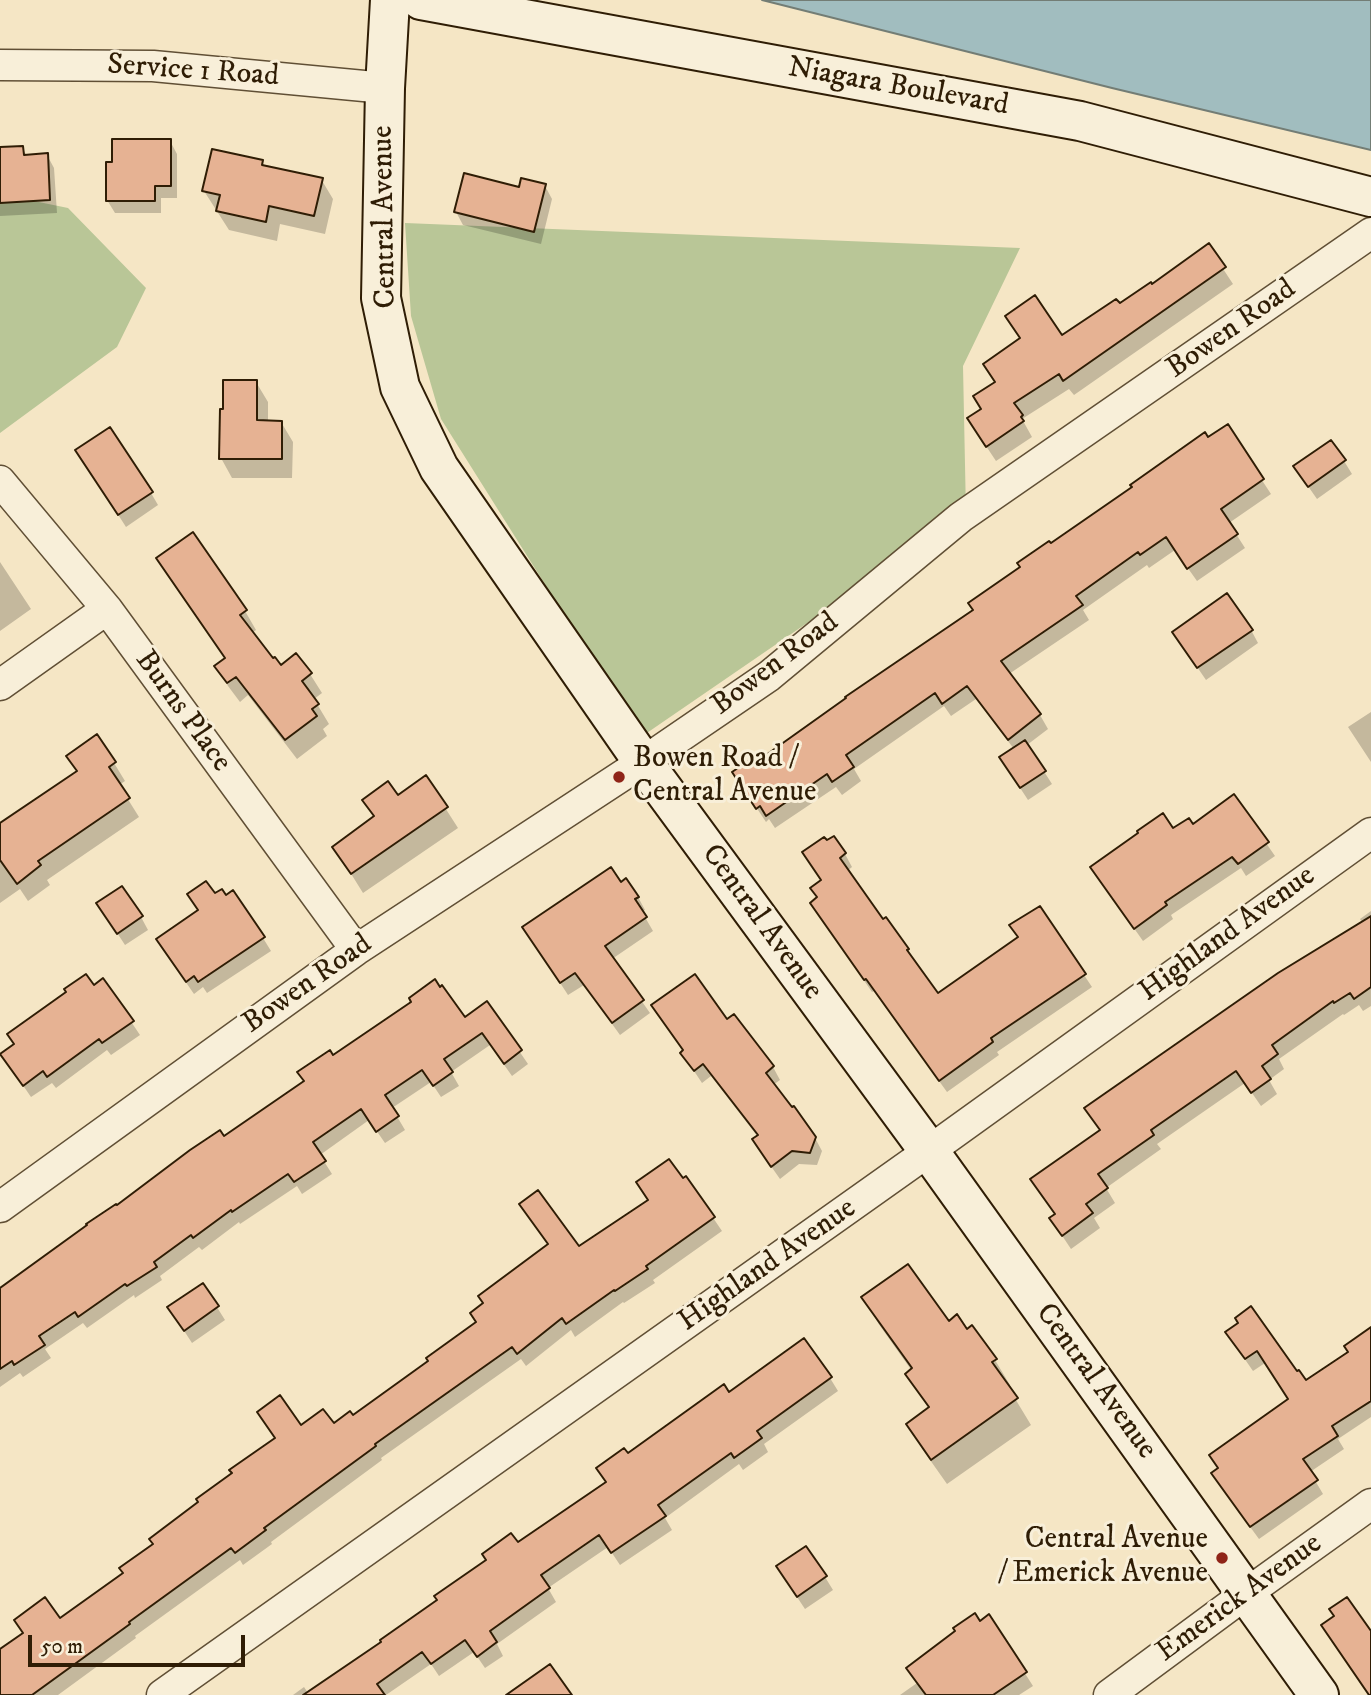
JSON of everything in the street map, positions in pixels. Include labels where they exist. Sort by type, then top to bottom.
[{"type":"main road","name":"Central Avenue","points":[[390,0],[385,88],[381,298],[400,387],[439,468],[643,762],[929,1152],[1319,1695]]},
{"type":"main road","name":"Niagara Boulevard","points":[[421,0],[1080,121],[1371,197]]},
{"type":"street","name":"Service 1 Road","points":[[0,65],[153,66],[385,88]]},
{"type":"street","name":"Bowen Road","points":[[0,1207],[356,950],[769,676],[961,517],[1371,233]]},
{"type":"street","name":"Burns Place","points":[[0,481],[107,609],[356,950]]},
{"type":"street","points":[[0,685],[107,609]]},
{"type":"street","name":"Highland Avenue","points":[[162,1695],[929,1152],[1371,832]]},
{"type":"street","name":"Emerick Avenue","points":[[1109,1695],[1371,1504]]},
{"type":"green space","points":[[0,194],[68,208],[146,288],[117,347],[0,433]]},
{"type":"green space","points":[[405,223],[1020,248],[963,366],[966,514],[641,737],[441,419],[411,316]]},
{"type":"water","points":[[762,0],[1371,0],[1371,150],[1112,88]]},
{"type":"building","points":[[112,139],[171,139],[171,186],[155,186],[155,201],[106,201],[106,162],[112,162]]},
{"type":"building","points":[[23,146],[24,155],[48,153],[50,200],[0,203],[0,147]]},
{"type":"building","points":[[212,149],[263,160],[262,165],[323,178],[314,216],[269,206],[266,222],[216,211],[220,195],[202,191]]},
{"type":"building","points":[[464,173],[519,187],[521,178],[546,184],[534,232],[454,212]]},
{"type":"building","points":[[1209,243],[1226,267],[1063,381],[1059,374],[1014,403],[1024,421],[986,447],[967,418],[981,409],[973,396],[995,382],[983,364],[1020,338],[1005,316],[1035,295],[1062,335],[1116,299],[1120,303],[1151,282],[1152,284]]},
{"type":"building","points":[[223,380],[257,380],[257,420],[282,421],[282,459],[219,459]]},
{"type":"building","points":[[1228,424],[1264,479],[1221,509],[1238,534],[1187,569],[1166,537],[1140,555],[1138,552],[1076,596],[1083,605],[1001,661],[1041,714],[1008,740],[967,686],[942,704],[935,693],[846,755],[854,767],[832,782],[827,774],[766,816],[760,806],[756,809],[732,772],[763,751],[766,755],[845,697],[973,610],[968,603],[1020,567],[1017,563],[1132,487],[1130,485],[1205,432],[1208,437]]},
{"type":"building","points":[[110,427],[153,492],[118,515],[75,450]]},
{"type":"building","points":[[1331,440],[1346,460],[1308,487],[1293,466]]},
{"type":"building","points":[[193,532],[247,610],[240,615],[273,658],[281,665],[296,653],[312,673],[302,681],[319,704],[312,709],[317,716],[285,740],[236,677],[227,683],[214,666],[225,658],[156,558]]},
{"type":"building","points":[[1227,593],[1253,630],[1197,668],[1172,632]]},
{"type":"building","points":[[97,734],[116,762],[109,767],[130,798],[38,861],[41,865],[17,884],[0,860],[0,823],[77,771],[66,756]]},
{"type":"building","points":[[1025,740],[1046,771],[1020,788],[999,757]]},
{"type":"building","points":[[426,775],[448,807],[351,874],[332,847],[374,816],[362,800],[388,781],[398,795]]},
{"type":"building","points":[[1234,794],[1269,842],[1238,864],[1232,857],[1165,902],[1167,905],[1134,929],[1090,867],[1163,813],[1173,828],[1189,818],[1193,824]]},
{"type":"building","points":[[834,836],[846,853],[840,858],[883,919],[886,917],[938,993],[1018,937],[1009,925],[1040,906],[1086,974],[991,1038],[993,1042],[939,1081],[810,903],[817,897],[810,888],[821,880],[802,852],[824,837],[827,840]]},
{"type":"building","points":[[611,867],[621,882],[626,878],[639,897],[635,899],[647,917],[605,946],[644,1000],[612,1023],[575,973],[560,983],[522,927]]},
{"type":"building","points":[[206,881],[215,893],[222,889],[226,895],[233,890],[265,937],[198,982],[194,976],[186,982],[156,939],[198,910],[187,894]]},
{"type":"building","points":[[122,886],[143,916],[117,934],[96,903]]},
{"type":"building","points":[[1371,916],[1371,987],[1354,999],[1350,993],[1334,1003],[1333,1001],[1272,1045],[1278,1054],[1262,1066],[1271,1079],[1251,1093],[1236,1071],[1151,1130],[1154,1135],[1098,1174],[1108,1188],[1086,1204],[1093,1213],[1062,1236],[1049,1218],[1055,1214],[1030,1179],[1100,1130],[1084,1108],[1278,973]]},
{"type":"building","points":[[86,974],[94,985],[103,978],[134,1021],[102,1043],[99,1039],[47,1077],[43,1071],[23,1086],[0,1054],[14,1044],[7,1034],[66,992],[64,989]]},
{"type":"building","points":[[695,974],[727,1019],[734,1014],[774,1066],[766,1073],[816,1137],[810,1153],[792,1151],[771,1167],[752,1139],[758,1135],[703,1064],[694,1071],[680,1053],[683,1050],[651,1005]]},
{"type":"building","points":[[435,979],[465,1017],[487,1001],[522,1050],[504,1064],[482,1033],[444,1059],[453,1072],[433,1086],[422,1070],[385,1095],[399,1116],[376,1132],[361,1109],[313,1142],[326,1161],[294,1182],[288,1174],[193,1238],[191,1235],[154,1262],[157,1267],[127,1286],[125,1284],[78,1317],[75,1312],[39,1336],[45,1345],[14,1365],[12,1361],[0,1369],[0,1288],[190,1150],[220,1130],[224,1136],[304,1081],[297,1072],[330,1050],[333,1055],[411,1002],[409,998]]},
{"type":"building","points":[[669,1159],[683,1178],[686,1176],[715,1217],[646,1266],[648,1269],[566,1324],[562,1318],[517,1354],[512,1347],[375,1444],[376,1446],[264,1528],[266,1530],[235,1553],[231,1548],[32,1695],[0,1695],[0,1649],[23,1633],[14,1620],[45,1597],[60,1618],[123,1573],[119,1568],[153,1544],[149,1539],[232,1473],[229,1470],[275,1438],[257,1412],[280,1395],[301,1425],[323,1409],[334,1423],[350,1411],[353,1415],[428,1361],[426,1358],[476,1322],[470,1313],[483,1303],[478,1296],[548,1244],[519,1204],[538,1190],[579,1246],[648,1200],[636,1182]]},
{"type":"building","points":[[908,1264],[949,1321],[957,1314],[967,1329],[972,1325],[997,1359],[992,1362],[1018,1398],[931,1460],[906,1424],[929,1407],[905,1374],[912,1368],[861,1297]]},
{"type":"building","points":[[203,1283],[219,1306],[184,1331],[167,1307]]},
{"type":"building","points":[[1251,1306],[1306,1380],[1348,1352],[1344,1346],[1371,1327],[1371,1401],[1332,1426],[1338,1436],[1303,1459],[1318,1480],[1250,1527],[1211,1473],[1218,1468],[1209,1455],[1288,1399],[1257,1351],[1245,1359],[1225,1332],[1238,1323],[1235,1318]]},
{"type":"building","points":[[804,1338],[832,1377],[757,1431],[762,1438],[734,1458],[731,1453],[658,1505],[666,1516],[611,1553],[599,1535],[541,1575],[550,1588],[490,1631],[497,1642],[477,1657],[465,1640],[431,1664],[422,1652],[377,1684],[385,1695],[303,1695],[437,1600],[434,1596],[486,1560],[482,1554],[511,1533],[518,1542],[606,1482],[596,1468],[624,1448],[628,1453],[724,1384],[729,1392]]},
{"type":"building","points":[[806,1546],[827,1576],[797,1597],[776,1566]]},
{"type":"building","points":[[1347,1597],[1371,1631],[1371,1695],[1321,1625],[1334,1616],[1329,1609]]},
{"type":"building","points":[[975,1613],[980,1621],[989,1614],[1027,1672],[993,1695],[926,1695],[906,1668]]},
{"type":"building","points":[[550,1664],[572,1695],[506,1695]]},
{"type":"place","name":"Bowen Road / Central Avenue","points":[[619,777]]},
{"type":"place","name":"Central Avenue / Emerick Avenue","points":[[1222,1558]]}]
